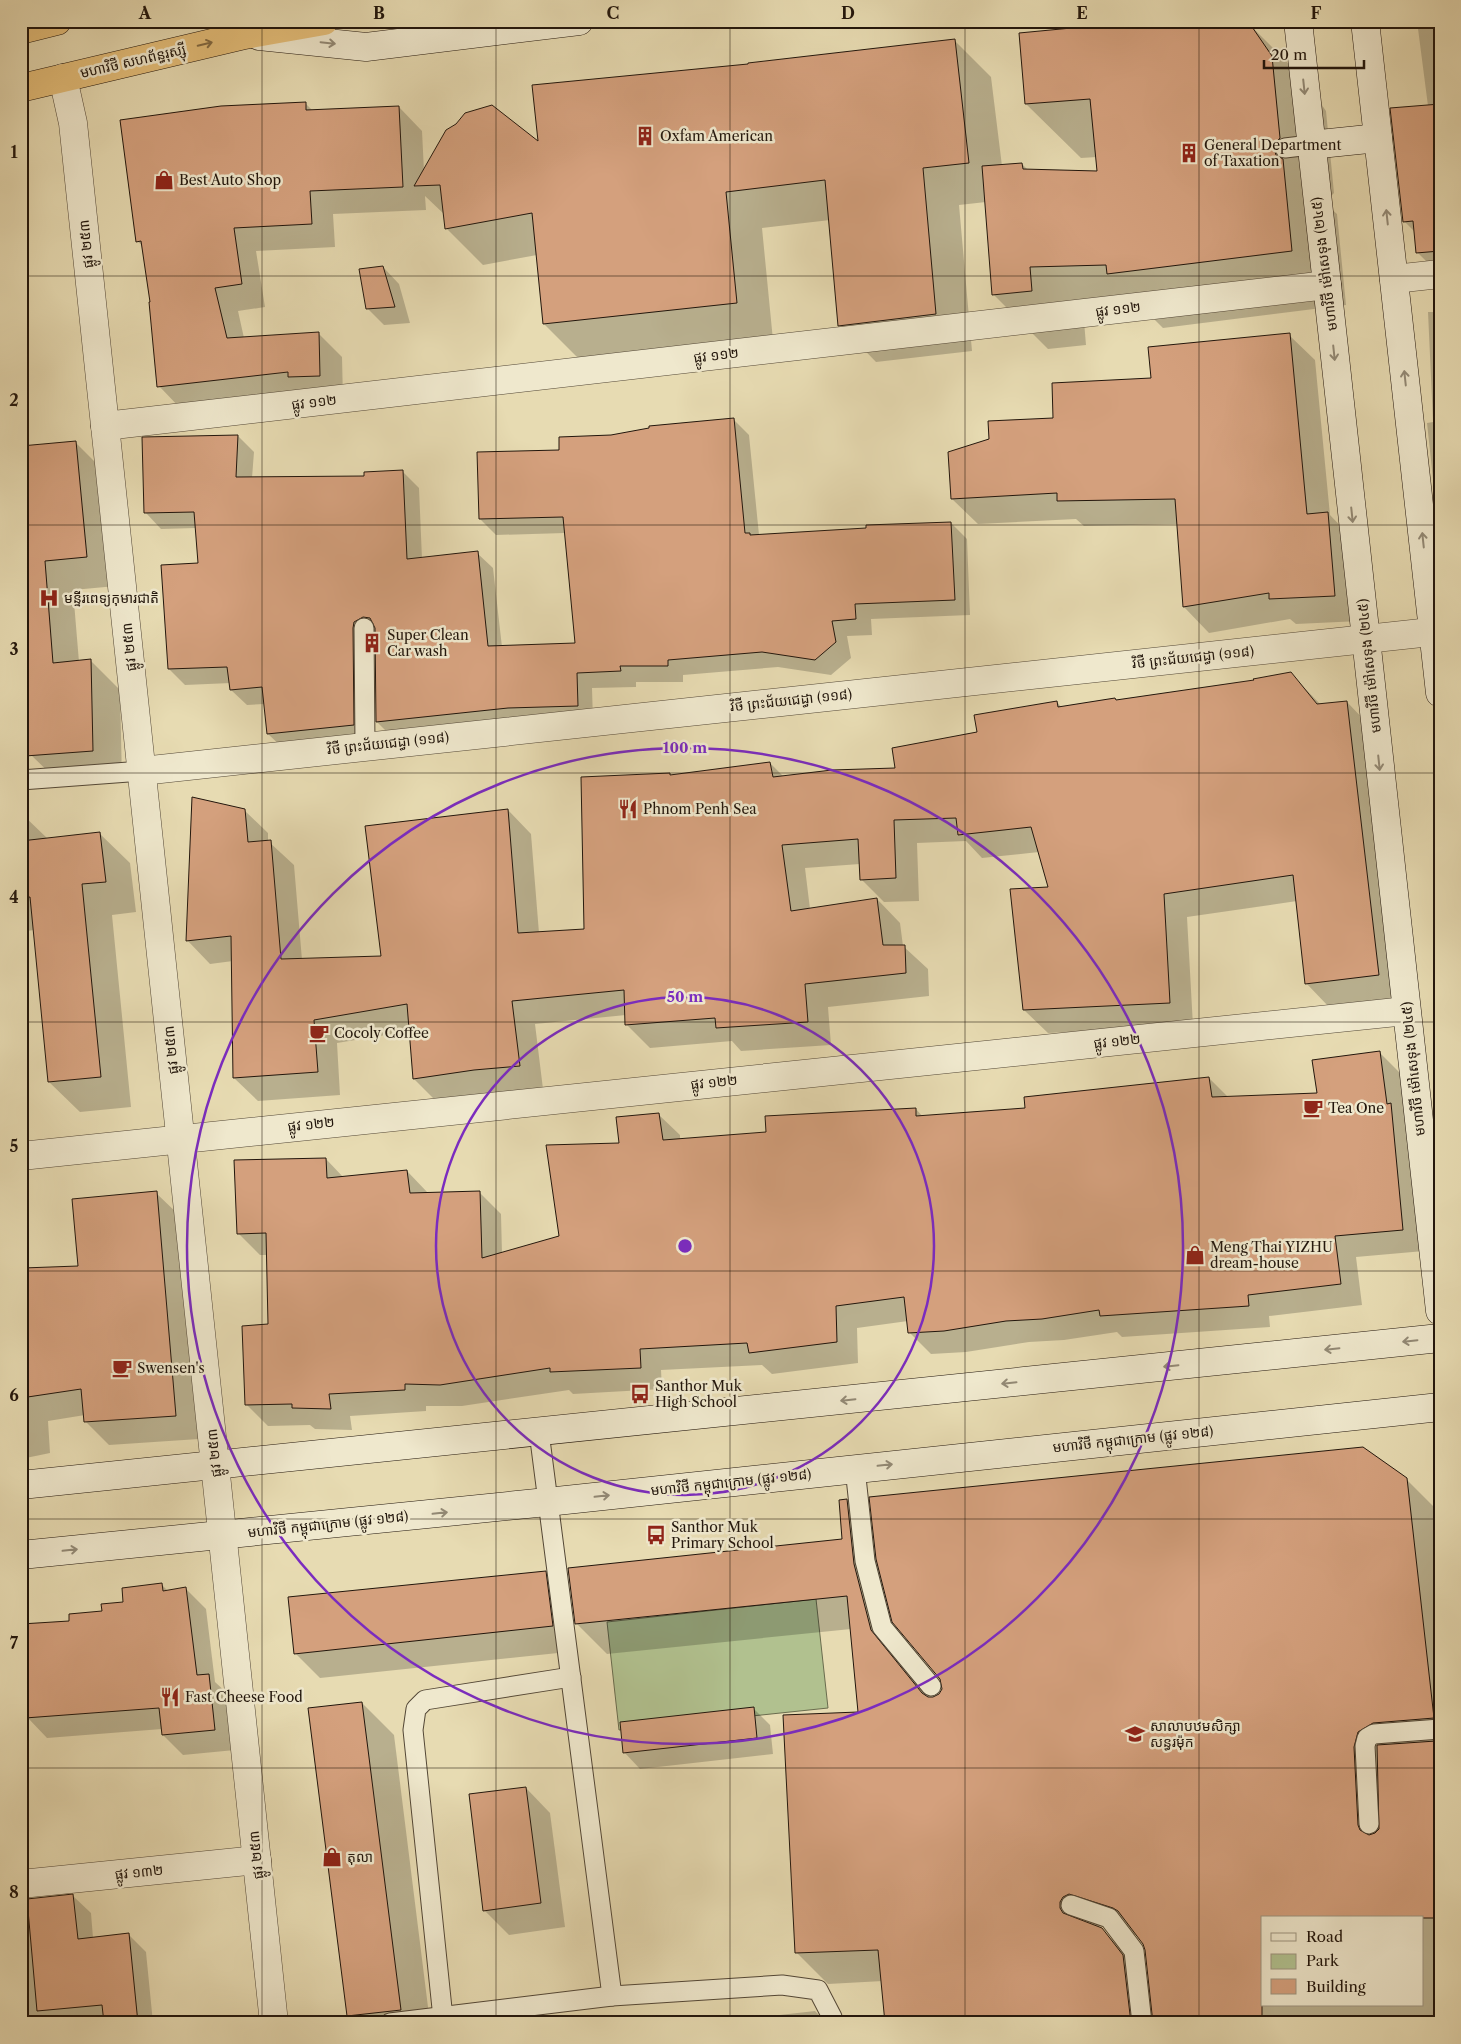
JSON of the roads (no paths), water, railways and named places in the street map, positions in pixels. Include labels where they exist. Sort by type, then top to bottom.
[{"type":"highway","points":[[21,30],[56,21]]},
{"type":"highway","name":"មហាវិថី សហព័ន្ធរុស្ស៊ី","points":[[21,88],[245,35],[324,21]]},
{"type":"street","name":"មហាវិថី សហព័ន្ធរុស្ស៊ី","points":[[245,35],[366,47],[579,21]]},
{"type":"street","name":"មហាវិថី ម៉ៅសេទុង (២៤៥)","points":[[1298,21],[1298,146],[1326,285],[1440,1311]]},
{"type":"street","points":[[1365,21],[1436,631],[1440,693]]},
{"type":"street","name":"ផ្លូវ ២៥៣","points":[[63,78],[73,123],[274,2023]]},
{"type":"street","points":[[1298,146],[1378,138]]},
{"type":"street","points":[[1394,279],[1440,274]]},
{"type":"street","name":"ផ្លូវ ១១២","points":[[105,426],[1326,285]]},
{"type":"street","name":"វិថី ព្រះជ័យជេដ្ធា (១១៨)","points":[[142,770],[1436,631]]},
{"type":"street","name":"ផ្លូវ ១២២","points":[[21,1156],[1406,1011]]},
{"type":"street","points":[[21,1485],[1440,1338]]},
{"type":"street","name":"មហាវិថី កម្ពុជាក្រោម (ផ្លូវ ១២៨)","points":[[21,1555],[547,1502],[1440,1407]]},
{"type":"street","name":"ផ្លូវ ១៣២","points":[[21,1884],[257,1860]]},
{"type":"lane","points":[[364,628],[365,745]]},
{"type":"lane","points":[[21,780],[142,770]]},
{"type":"lane","points":[[539,1432],[612,1996]]},
{"type":"lane","points":[[855,1468],[866,1561],[882,1627],[931,1686]]},
{"type":"lane","points":[[443,2018],[413,1730],[416,1709],[424,1700],[571,1677]]},
{"type":"lane","points":[[1369,1824],[1364,1746],[1367,1738],[1374,1734],[1440,1729]]},
{"type":"lane","points":[[1071,1905],[1109,1918],[1134,1951],[1142,2023]]},
{"type":"lane","points":[[390,2023],[612,1996],[782,1985],[818,1990],[832,2017],[833,2023]]},
{"type":"place","name":"Oxfam American","points":[[645,136]]},
{"type":"place","name":"General Department of Taxation","points":[[1189,153]]},
{"type":"place","name":"Best Auto Shop","points":[[164,180]]},
{"type":"place","name":"មន្ទីរពេទ្យកុមារជាតិ","points":[[49,598]]},
{"type":"place","name":"Super Clean Car wash","points":[[372,643]]},
{"type":"place","name":"Phnom Penh Sea","points":[[628,809]]},
{"type":"place","name":"Cocoly Coffee","points":[[319,1033]]},
{"type":"place","name":"Tea One","points":[[1313,1108]]},
{"type":"place","name":"Meng Thai YIZHU dream-house","points":[[1195,1255]]},
{"type":"place","name":"Swensen's","points":[[122,1368]]},
{"type":"place","name":"Santhor Muk High School","points":[[640,1394]]},
{"type":"place","name":"Santhor Muk Primary School","points":[[656,1535]]},
{"type":"place","name":"Fast Cheese Food","points":[[170,1697]]},
{"type":"place","name":"សាលាបឋមសិក្សា សន្ធរម៉ុក","points":[[1135,1734]]},
{"type":"place","name":"តុលា","points":[[332,1857]]}]
